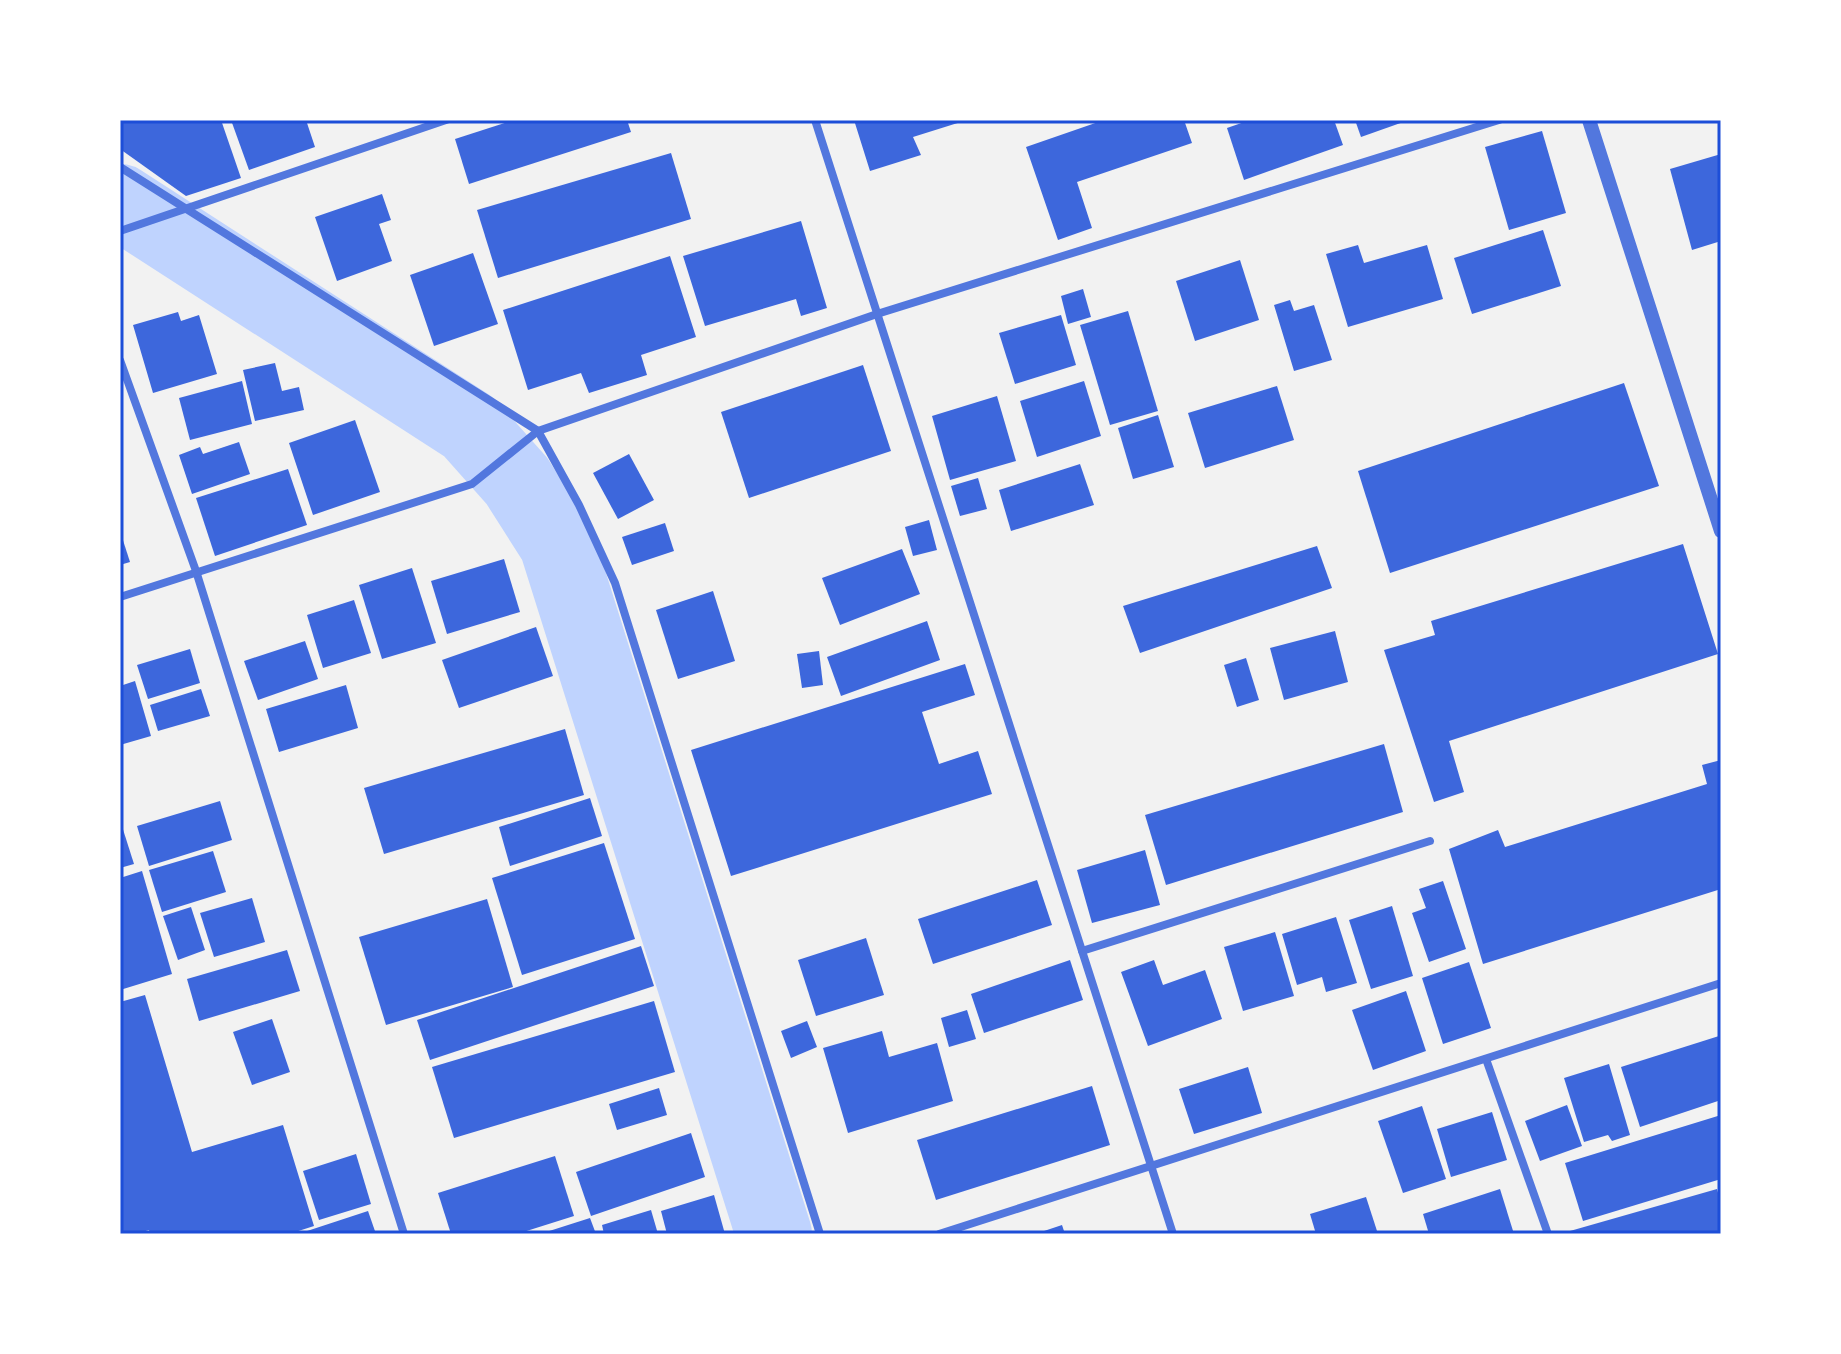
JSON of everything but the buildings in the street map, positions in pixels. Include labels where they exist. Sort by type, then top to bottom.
[{"type":"street","points":[[120,231],[446,120]]},
{"type":"street","points":[[815,120],[1173,1234]]},
{"type":"street","points":[[120,597],[472,484],[538,431],[877,314],[1499,120]]},
{"type":"street","points":[[1589,120],[1721,531]]},
{"type":"street","points":[[120,167],[183,211],[538,431],[579,505],[615,583],[820,1234]]},
{"type":"street","points":[[120,360],[196,571],[404,1234]]},
{"type":"street","points":[[1082,951],[1430,841]]},
{"type":"street","points":[[939,1234],[1721,983]]},
{"type":"street","points":[[1486,1059],[1548,1234]]},
{"type":"waterway","points":[[120,202],[469,427],[517,481],[557,544],[774,1234]]}]
